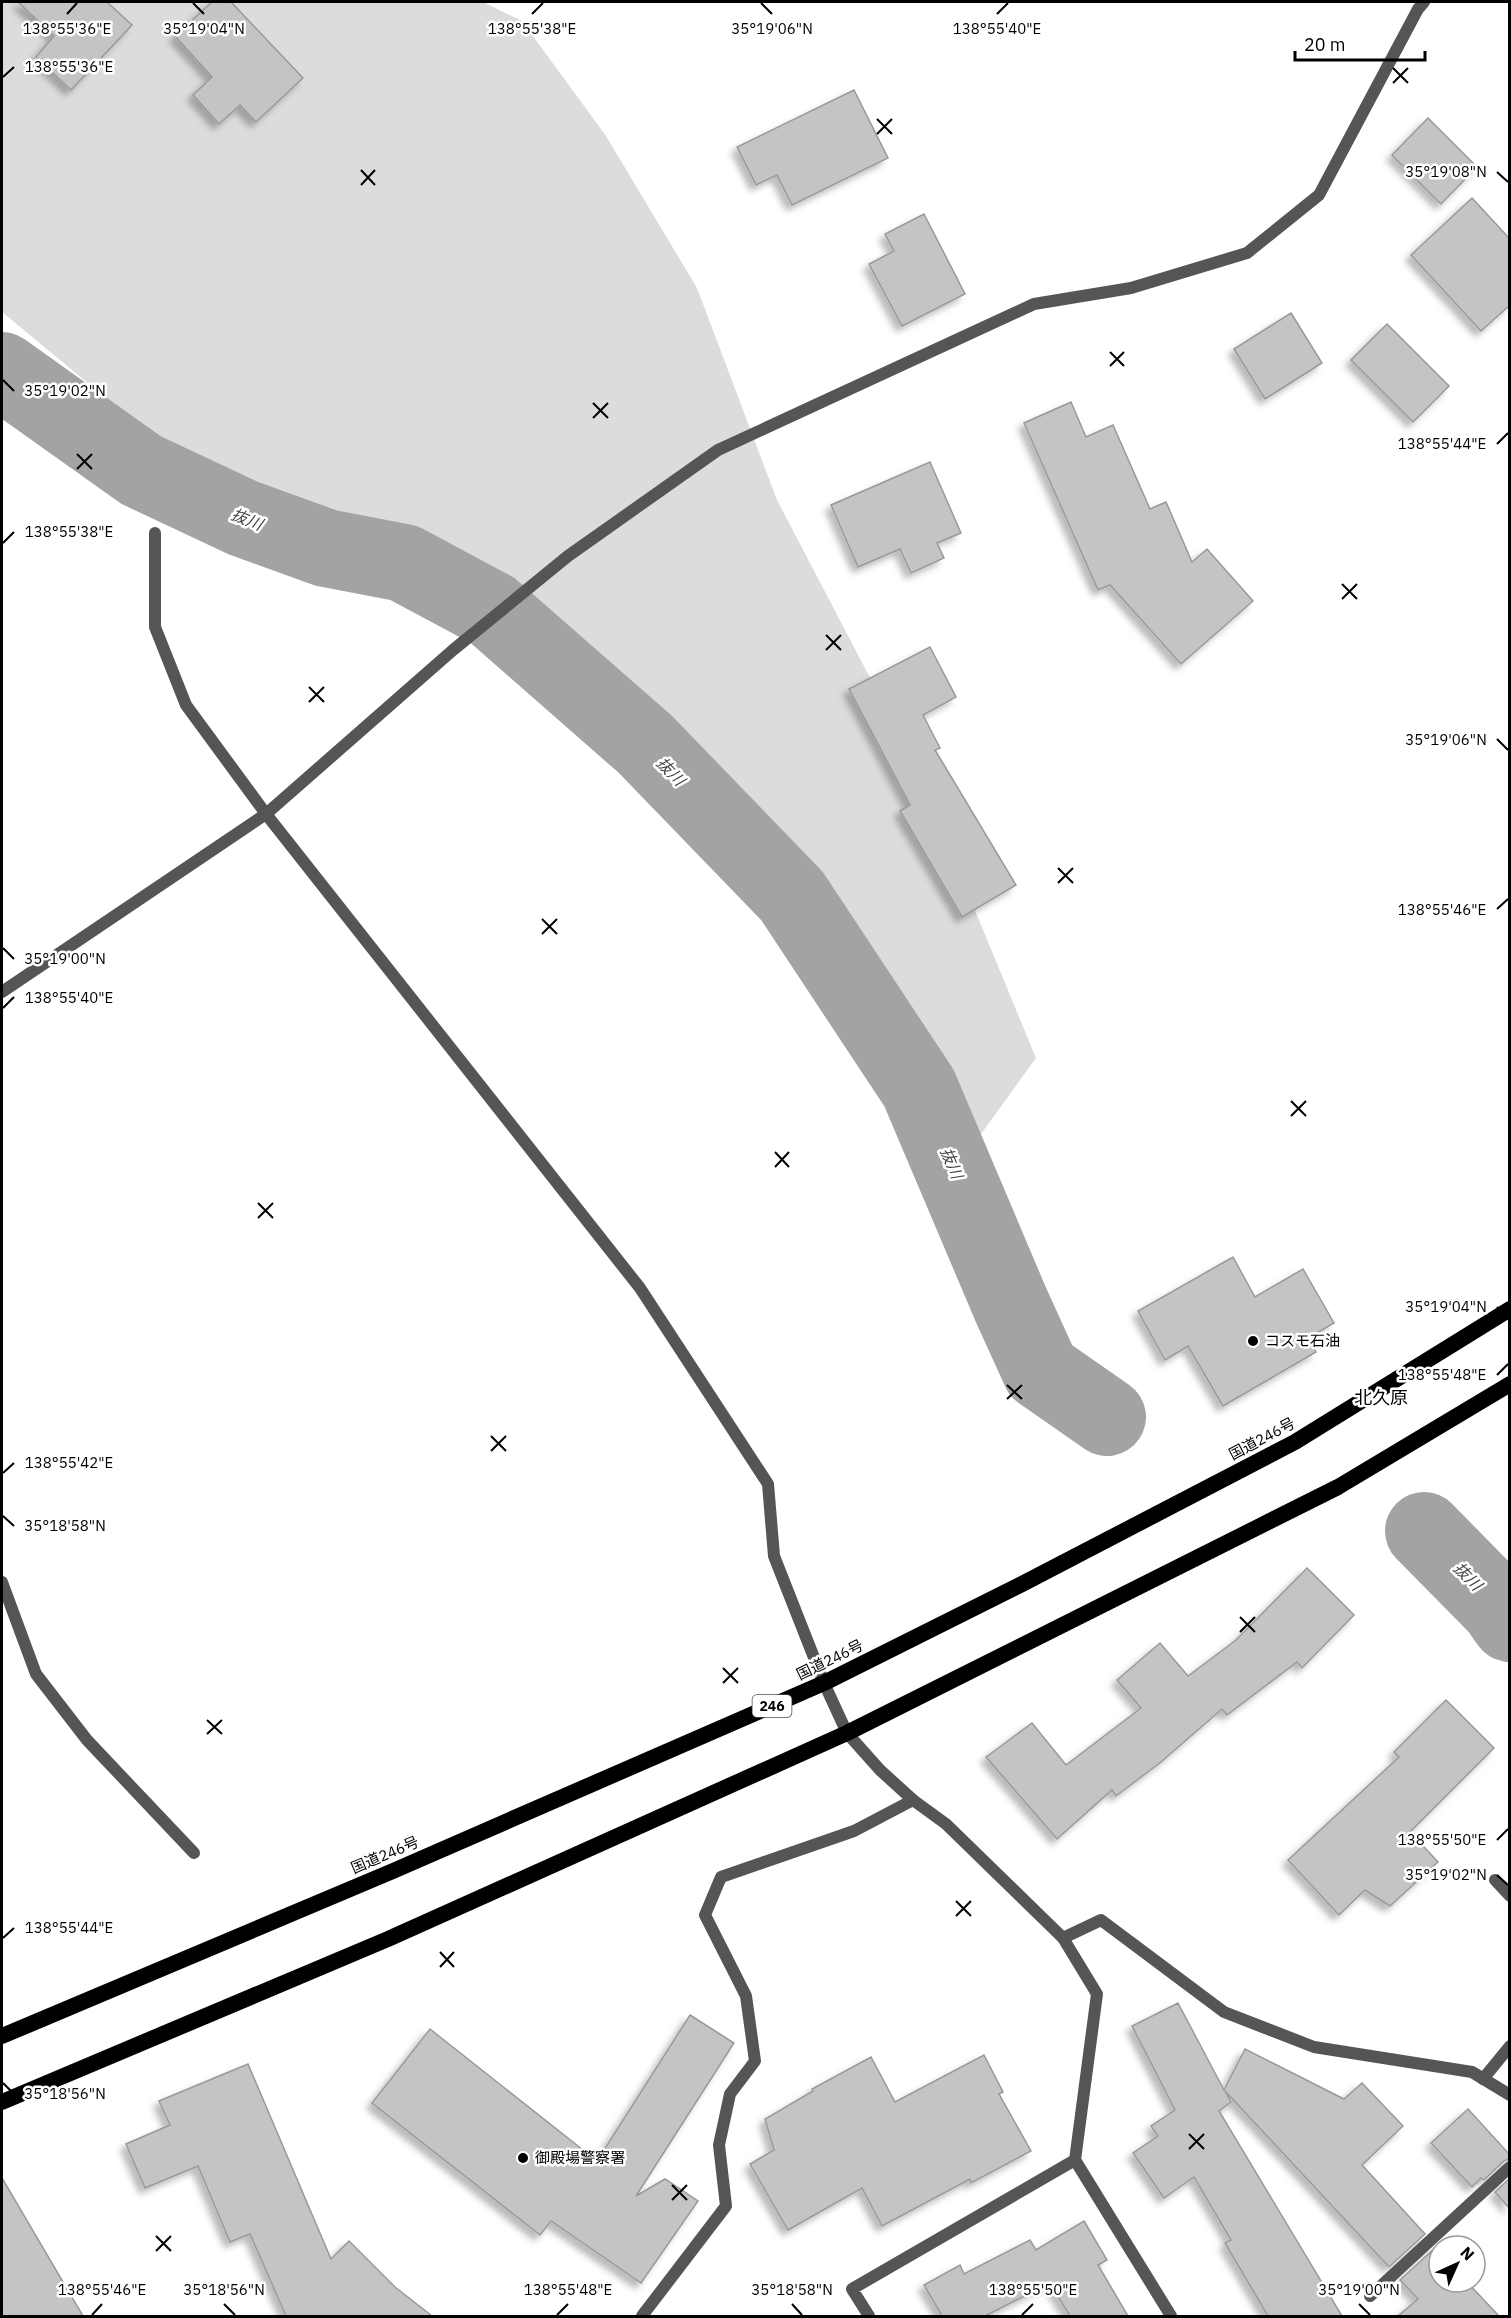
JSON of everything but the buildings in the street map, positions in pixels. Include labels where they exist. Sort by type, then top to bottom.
[{"type":"highway","name":"国道246号","points":[[2,2036],[393,1871],[824,1683],[1023,1584],[1295,1442],[1509,1309]]},
{"type":"highway","points":[[2,2102],[388,1939],[847,1733],[1338,1487],[1509,1384]]},
{"type":"street","points":[[2,992],[266,814],[453,650],[568,556],[718,450],[1034,304],[1131,288],[1247,253],[1319,195],[1418,9],[1424,2]]},
{"type":"street","points":[[155,533],[155,627],[186,705],[266,814],[640,1288],[768,1484],[774,1556],[824,1683],[847,1733],[880,1770],[913,1800],[946,1824],[1063,1938],[1097,1994],[1075,2160],[1171,2316]]},
{"type":"street","points":[[2,1582],[36,1674],[87,1740],[194,1852]]},
{"type":"street","points":[[642,2316],[726,2206],[719,2145],[730,2094],[755,2061],[747,1996],[705,1915],[721,1877],[854,1831],[913,1800]]},
{"type":"street","points":[[1495,1880],[1509,1896]]},
{"type":"street","points":[[1063,1938],[1101,1920],[1224,2012],[1314,2047],[1472,2072],[1509,2095]]},
{"type":"street","points":[[1483,2079],[1509,2046]]},
{"type":"street","points":[[869,2316],[852,2289],[1075,2160]]},
{"type":"street","points":[[1370,2296],[1509,2167]]},
{"type":"shaded area","points":[[2,2],[483,2],[522,21],[606,136],[697,288],[777,500],[912,758],[1036,1058],[968,1152],[764,825],[409,598],[200,476],[2,312]]},
{"type":"waterway","name":"抜川","points":[[2,371],[141,470],[243,518],[326,548],[404,563],[492,610],[645,744],[792,896],[919,1088],[1041,1371],[1107,1417]]},
{"type":"waterway","name":"抜川","points":[[1424,1531],[1498,1606],[1510,1623]]},
{"type":"place","name":"コスモ石油","points":[[1253,1341]]},
{"type":"place","name":"御殿場警察署","points":[[523,2158]]},
{"type":"district","name":"北久原","points":[[1381,1398]]}]
